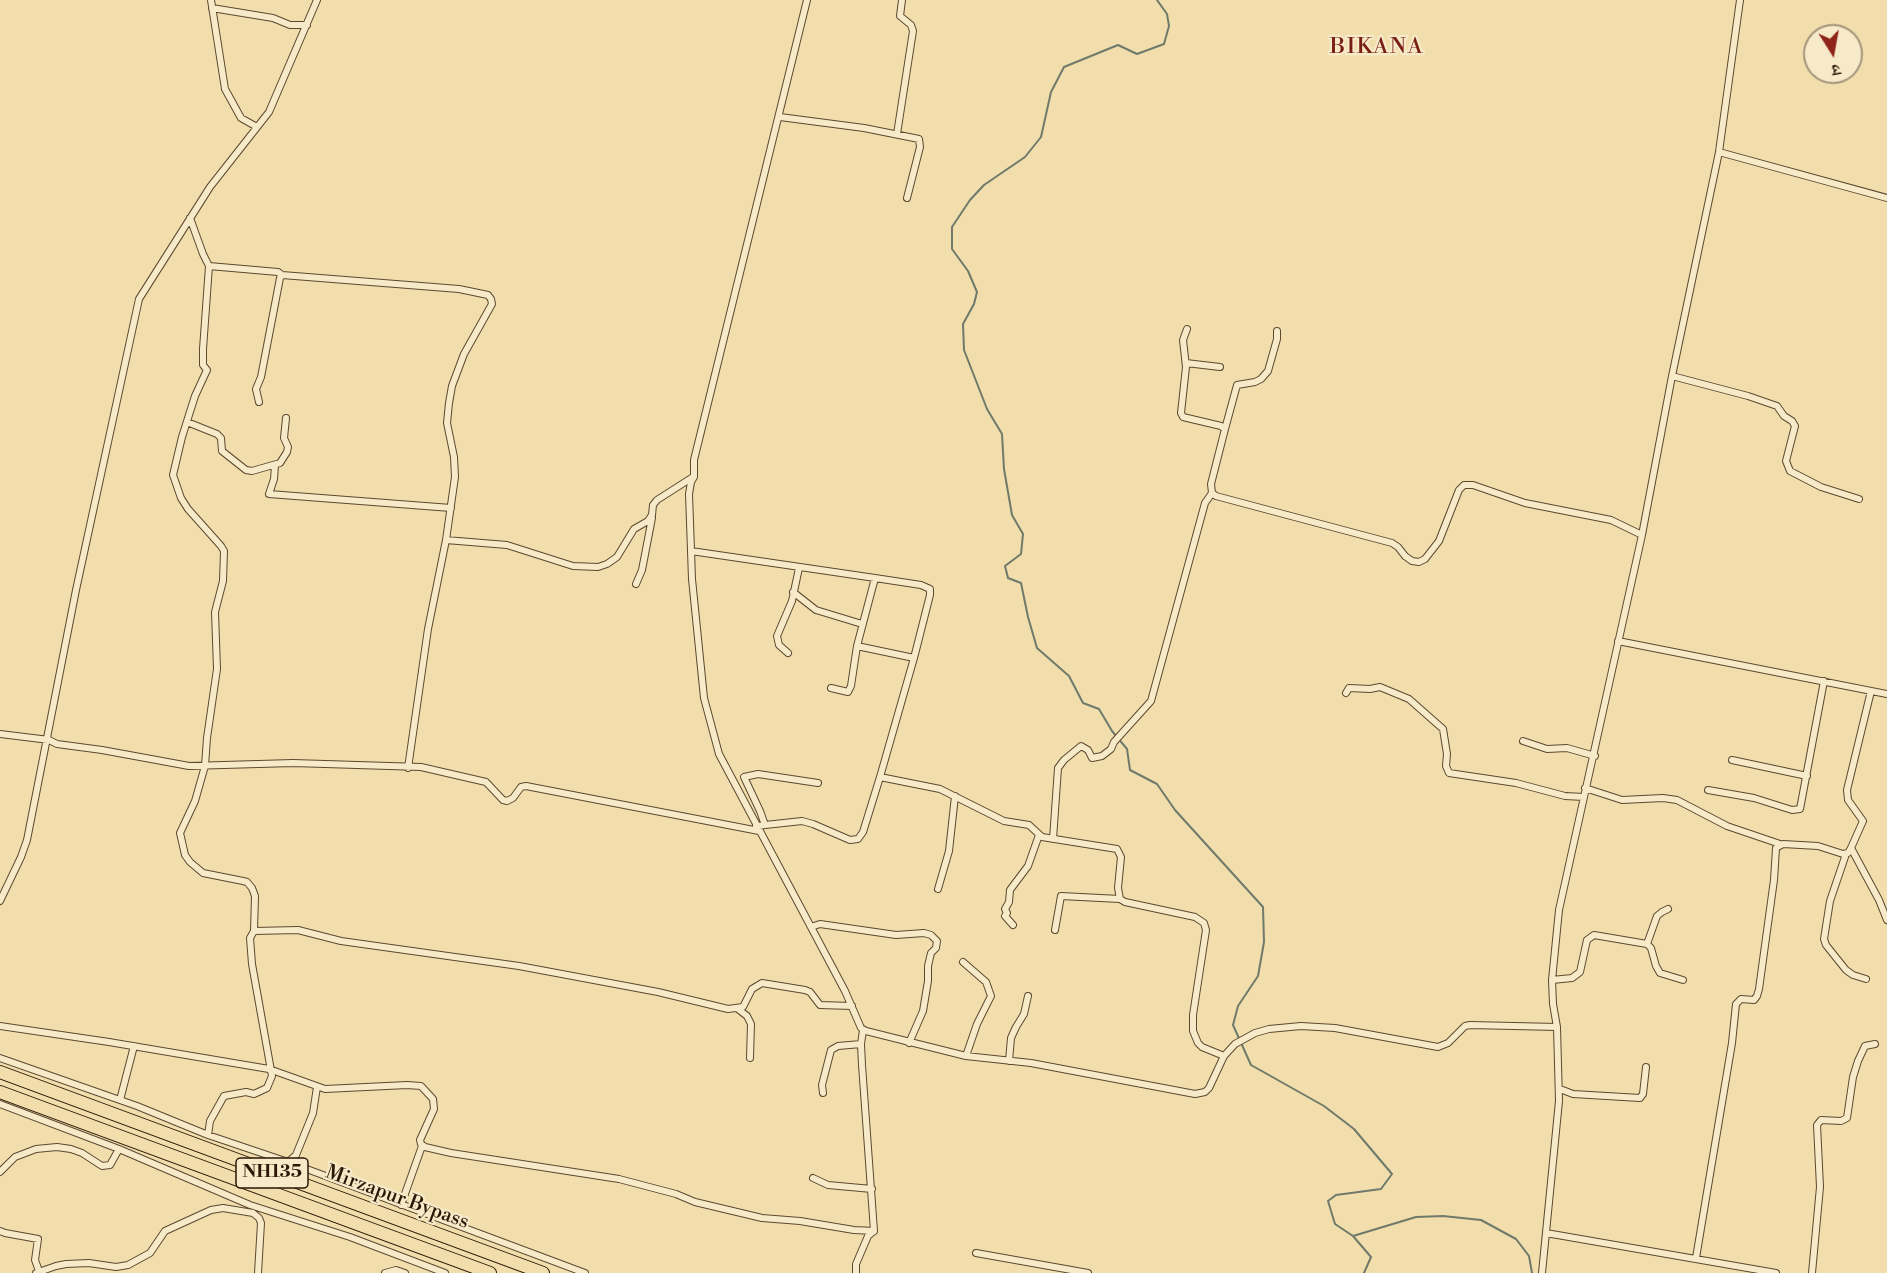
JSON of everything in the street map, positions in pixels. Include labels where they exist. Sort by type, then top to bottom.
[{"type":"highway","name":"Mirzapur Bypass","points":[[0,1072],[543,1273]]},
{"type":"highway","name":"NH135","points":[[0,1092],[490,1273]]},
{"type":"street","points":[[210,0],[225,89],[241,118],[256,128]]},
{"type":"street","points":[[1,897],[27,840],[134,313],[143,289],[210,187],[269,112],[317,0]]},
{"type":"street","points":[[807,0],[780,117],[698,439],[694,477],[689,494],[692,551],[701,675],[708,718],[719,754],[863,1030],[861,1044],[863,1098],[874,1231]]},
{"type":"street","points":[[897,134],[913,32],[911,26],[900,16],[902,0]]},
{"type":"street","points":[[1542,1273],[1560,1089],[1552,980],[1559,910],[1642,535],[1672,376],[1719,152],[1740,0]]},
{"type":"street","points":[[212,8],[273,18],[290,26],[307,25]]},
{"type":"street","points":[[780,117],[915,137],[920,142],[907,198]]},
{"type":"street","points":[[1719,152],[1887,198]]},
{"type":"street","points":[[190,218],[202,254],[209,266],[203,349],[203,365],[207,370],[195,396],[173,475],[188,509],[217,539],[224,551],[223,581],[215,612],[217,669],[205,766],[195,801],[180,833],[185,855],[202,873],[243,881],[251,885],[255,896],[255,931],[250,938],[252,964],[261,1025],[272,1076],[267,1088],[254,1094],[246,1092],[224,1096],[210,1121],[208,1135]]},
{"type":"street","points":[[209,266],[278,272],[282,275],[459,290],[490,297],[492,304],[464,354],[452,386],[449,402],[447,423],[455,470],[451,508],[428,629],[408,768]]},
{"type":"street","points":[[259,402],[256,388],[261,377],[282,275]]},
{"type":"street","points":[[1187,328],[1183,349],[1186,363],[1181,415],[1225,429]]},
{"type":"street","points":[[1053,839],[1058,768],[1064,759],[1081,746],[1088,750],[1092,758],[1102,756],[1111,749],[1114,742],[1151,700],[1205,503],[1212,493],[1211,484],[1237,385],[1255,382],[1268,371],[1277,331]]},
{"type":"street","points":[[1186,363],[1220,367]]},
{"type":"street","points":[[1672,376],[1777,406],[1795,426],[1786,461],[1790,471],[1821,487],[1859,499]]},
{"type":"street","points":[[187,422],[217,434],[221,438],[222,450],[246,470],[252,471],[280,463],[289,449],[284,438],[286,418]]},
{"type":"street","points":[[275,465],[274,479],[269,494],[451,508]]},
{"type":"street","points":[[636,584],[642,570],[653,505],[657,500],[694,477]]},
{"type":"street","points":[[1212,493],[1216,496],[1392,543],[1412,561],[1419,562],[1425,559],[1439,540],[1449,520],[1459,490],[1464,485],[1473,485],[1525,503],[1611,520],[1642,535]]},
{"type":"street","points":[[446,540],[507,545],[573,566],[598,567],[608,564],[617,557],[634,529],[648,521],[652,515]]},
{"type":"street","points":[[0,734],[48,740],[57,744],[189,766],[293,763],[421,767],[483,781],[507,801],[513,798],[519,789],[526,786],[571,793],[668,815],[758,829],[765,825],[794,821],[808,822],[850,840],[858,839],[863,832],[880,777],[914,658],[930,589],[921,585],[692,551]]},
{"type":"street","points":[[788,653],[778,645],[777,636],[787,616],[799,568]]},
{"type":"street","points":[[831,688],[848,692],[851,686],[857,646],[875,578]]},
{"type":"street","points":[[793,592],[816,610],[862,624]]},
{"type":"street","points":[[1618,641],[1887,694]]},
{"type":"street","points":[[857,646],[914,658]]},
{"type":"street","points":[[1708,790],[1760,799],[1796,811],[1801,806],[1824,681]]},
{"type":"street","points":[[1346,693],[1349,688],[1380,687],[1409,699],[1443,729],[1447,754],[1446,766],[1449,773],[1516,783],[1565,796],[1584,797]]},
{"type":"street","points":[[1866,979],[1846,970],[1826,945],[1824,939],[1830,901],[1845,854],[1851,848],[1863,821],[1848,800],[1847,790],[1871,691]]},
{"type":"street","points":[[1523,741],[1547,749],[1567,748],[1594,756]]},
{"type":"street","points":[[1732,760],[1807,776]]},
{"type":"street","points":[[765,825],[744,777],[758,774],[818,783]]},
{"type":"street","points":[[880,777],[940,789],[1004,821],[1029,825],[1039,835],[1118,849],[1121,857],[1118,888],[1120,899]]},
{"type":"street","points":[[1585,788],[1622,800],[1663,798],[1677,800],[1727,826],[1780,844],[1818,846],[1845,854]]},
{"type":"street","points":[[938,889],[949,851],[955,796]]},
{"type":"street","points":[[1013,926],[1005,916],[1010,890],[1028,866],[1039,835]]},
{"type":"street","points":[[1696,1258],[1732,1043],[1736,1004],[1740,999],[1751,1000],[1757,996],[1774,880],[1775,851],[1780,844]]},
{"type":"street","points":[[1851,848],[1887,920]]},
{"type":"street","points":[[1055,930],[1061,896],[1120,899],[1195,917],[1202,921],[1206,930],[1193,1015],[1194,1031],[1202,1047],[1224,1056]]},
{"type":"street","points":[[1647,944],[1658,916],[1668,909]]},
{"type":"street","points":[[811,927],[814,924],[820,924],[896,935],[924,933],[931,935],[937,941],[928,966],[923,1011],[909,1043]]},
{"type":"street","points":[[255,931],[298,930],[341,941],[519,966],[658,992],[728,1009],[738,1009],[745,1004],[754,986],[762,983],[805,990],[810,992],[820,1005],[852,1006]]},
{"type":"street","points":[[1552,980],[1572,978],[1580,972],[1587,940],[1592,936],[1647,944],[1651,948],[1660,973],[1683,980]]},
{"type":"street","points":[[963,962],[986,982],[991,996],[977,1024],[966,1056]]},
{"type":"street","points":[[1009,1060],[1011,1038],[1024,1014],[1028,996]]},
{"type":"street","points":[[738,1009],[747,1016],[752,1024],[750,1058]]},
{"type":"street","points":[[863,1030],[966,1056],[1031,1063],[1196,1094],[1205,1092],[1209,1088],[1224,1056],[1235,1044],[1244,1037],[1269,1029],[1335,1028],[1438,1047],[1448,1043],[1470,1024],[1557,1027]]},
{"type":"street","points":[[0,1026],[269,1069],[325,1089],[421,1086],[434,1099],[434,1109],[420,1140],[422,1146],[401,1205]]},
{"type":"street","points":[[823,1093],[822,1085],[831,1050],[838,1046],[861,1044]]},
{"type":"street","points":[[1812,1273],[1820,1187],[1817,1125],[1821,1120],[1841,1121],[1847,1118],[1857,1061],[1865,1046],[1875,1044]]},
{"type":"street","points":[[120,1100],[134,1046]]},
{"type":"street","points":[[0,1058],[120,1100],[208,1135],[288,1162],[585,1273]]},
{"type":"street","points":[[1560,1089],[1573,1094],[1640,1098],[1643,1094],[1646,1067]]},
{"type":"street","points":[[288,1162],[296,1155],[313,1113],[316,1087]]},
{"type":"street","points":[[0,1104],[119,1149],[250,1205],[350,1237],[445,1273]]},
{"type":"street","points":[[422,1146],[451,1153],[613,1178],[762,1218],[874,1231]]},
{"type":"street","points":[[0,1172],[15,1157],[36,1149],[57,1147],[71,1149],[102,1166],[110,1165],[119,1149]]},
{"type":"street","points":[[813,1178],[828,1185],[872,1189]]},
{"type":"street","points":[[0,1231],[38,1239],[35,1260],[37,1272],[66,1264],[116,1267],[128,1265],[150,1253],[165,1231],[211,1210],[229,1208],[253,1213],[260,1220],[258,1273]]},
{"type":"street","points":[[856,1273],[856,1264],[868,1236],[874,1231]]},
{"type":"street","points":[[1545,1233],[1776,1273]]},
{"type":"street","points":[[976,1253],[1088,1273]]},
{"type":"street","points":[[397,1255],[388,1271],[405,1273]]},
{"type":"street","points":[[103,1273],[104,1265]]},
{"type":"waterway","points":[[1157,0],[1167,14],[1169,26],[1164,44],[1137,54],[1118,45],[1064,67],[1051,92],[1041,137],[1025,157],[984,185],[970,200],[952,227],[952,249],[968,271],[977,292],[974,304],[963,324],[964,350],[987,409],[1002,434],[1004,469],[1012,515],[1023,534],[1021,554],[1005,566],[1008,578],[1021,583],[1037,648],[1069,676],[1083,703],[1099,709],[1112,731],[1127,749],[1130,770],[1157,784],[1175,810],[1263,907],[1264,942],[1258,976],[1238,1006],[1233,1025],[1251,1065],[1324,1106],[1354,1129],[1392,1174],[1381,1189],[1336,1195],[1328,1201],[1335,1224],[1353,1236],[1371,1257],[1364,1273]]},
{"type":"waterway","points":[[1353,1236],[1416,1217],[1443,1216],[1481,1220],[1516,1239],[1529,1256],[1532,1273]]},
{"type":"district","name":"BIKANA","points":[[1377,48]]}]
